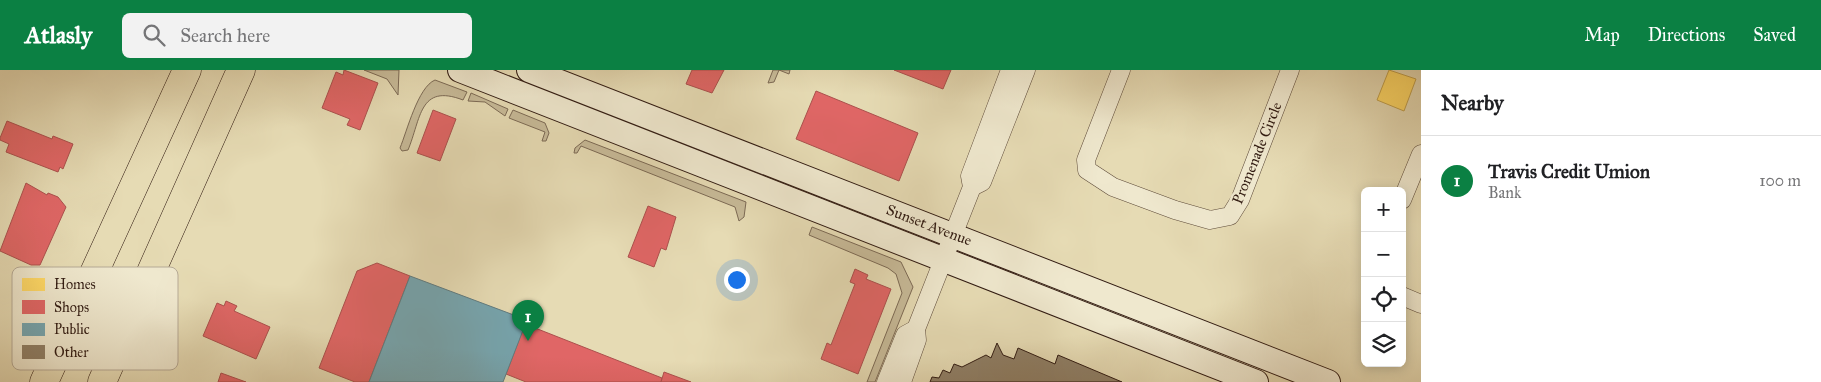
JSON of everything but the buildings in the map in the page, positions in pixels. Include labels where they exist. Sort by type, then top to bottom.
[{"type":"highway","points":[[97,267],[187,70]]},
{"type":"highway","points":[[153,267],[241,70]]},
{"type":"highway","points":[[44,382],[50,370]]},
{"type":"highway","points":[[102,382],[107,370]]},
{"type":"main road","name":"Sunset Avenue","points":[[460,70],[1256,382]]},
{"type":"main road","name":"Sunset Avenue","points":[[529,70],[1328,382]]},
{"type":"street","points":[[902,382],[917,340],[916,329],[972,187],[970,176],[1010,70]]},
{"type":"street","points":[[972,187],[982,182],[1026,70]]},
{"type":"street","name":"Promenade Circle","points":[[1121,70],[1086,160],[1087,170],[1113,187],[1175,210],[1210,220],[1230,216],[1240,200],[1290,70]]},
{"type":"street","points":[[1406,190],[1421,154]]},
{"type":"street","points":[[1406,298],[1421,304]]},
{"type":"street","points":[[886,382],[905,335],[916,329]]},
{"type":"shaded area","points":[[364,70],[399,70],[398,95],[387,79]]},
{"type":"shaded area","points":[[773,70],[779,70],[774,82],[768,83]]},
{"type":"shaded area","points":[[779,70],[790,70],[789,74]]},
{"type":"shaded area","points":[[435,80],[467,92],[463,100],[449,96],[438,96],[430,100],[420,116],[408,150],[402,151],[400,148],[418,100],[423,91]]},
{"type":"shaded area","points":[[471,93],[508,109],[505,116],[485,102],[468,101]]},
{"type":"shaded area","points":[[513,110],[545,123],[549,133],[546,141],[542,141],[545,132],[509,118]]},
{"type":"shaded area","points":[[585,140],[746,202],[744,217],[739,221],[735,207],[581,146],[577,153],[574,153],[575,148]]},
{"type":"shaded area","points":[[812,227],[901,262],[913,287],[875,382],[867,382],[902,293],[896,274],[888,268],[809,235]]},
{"type":"place","name":"Travis Credit Umion","points":[[528,341]]}]
